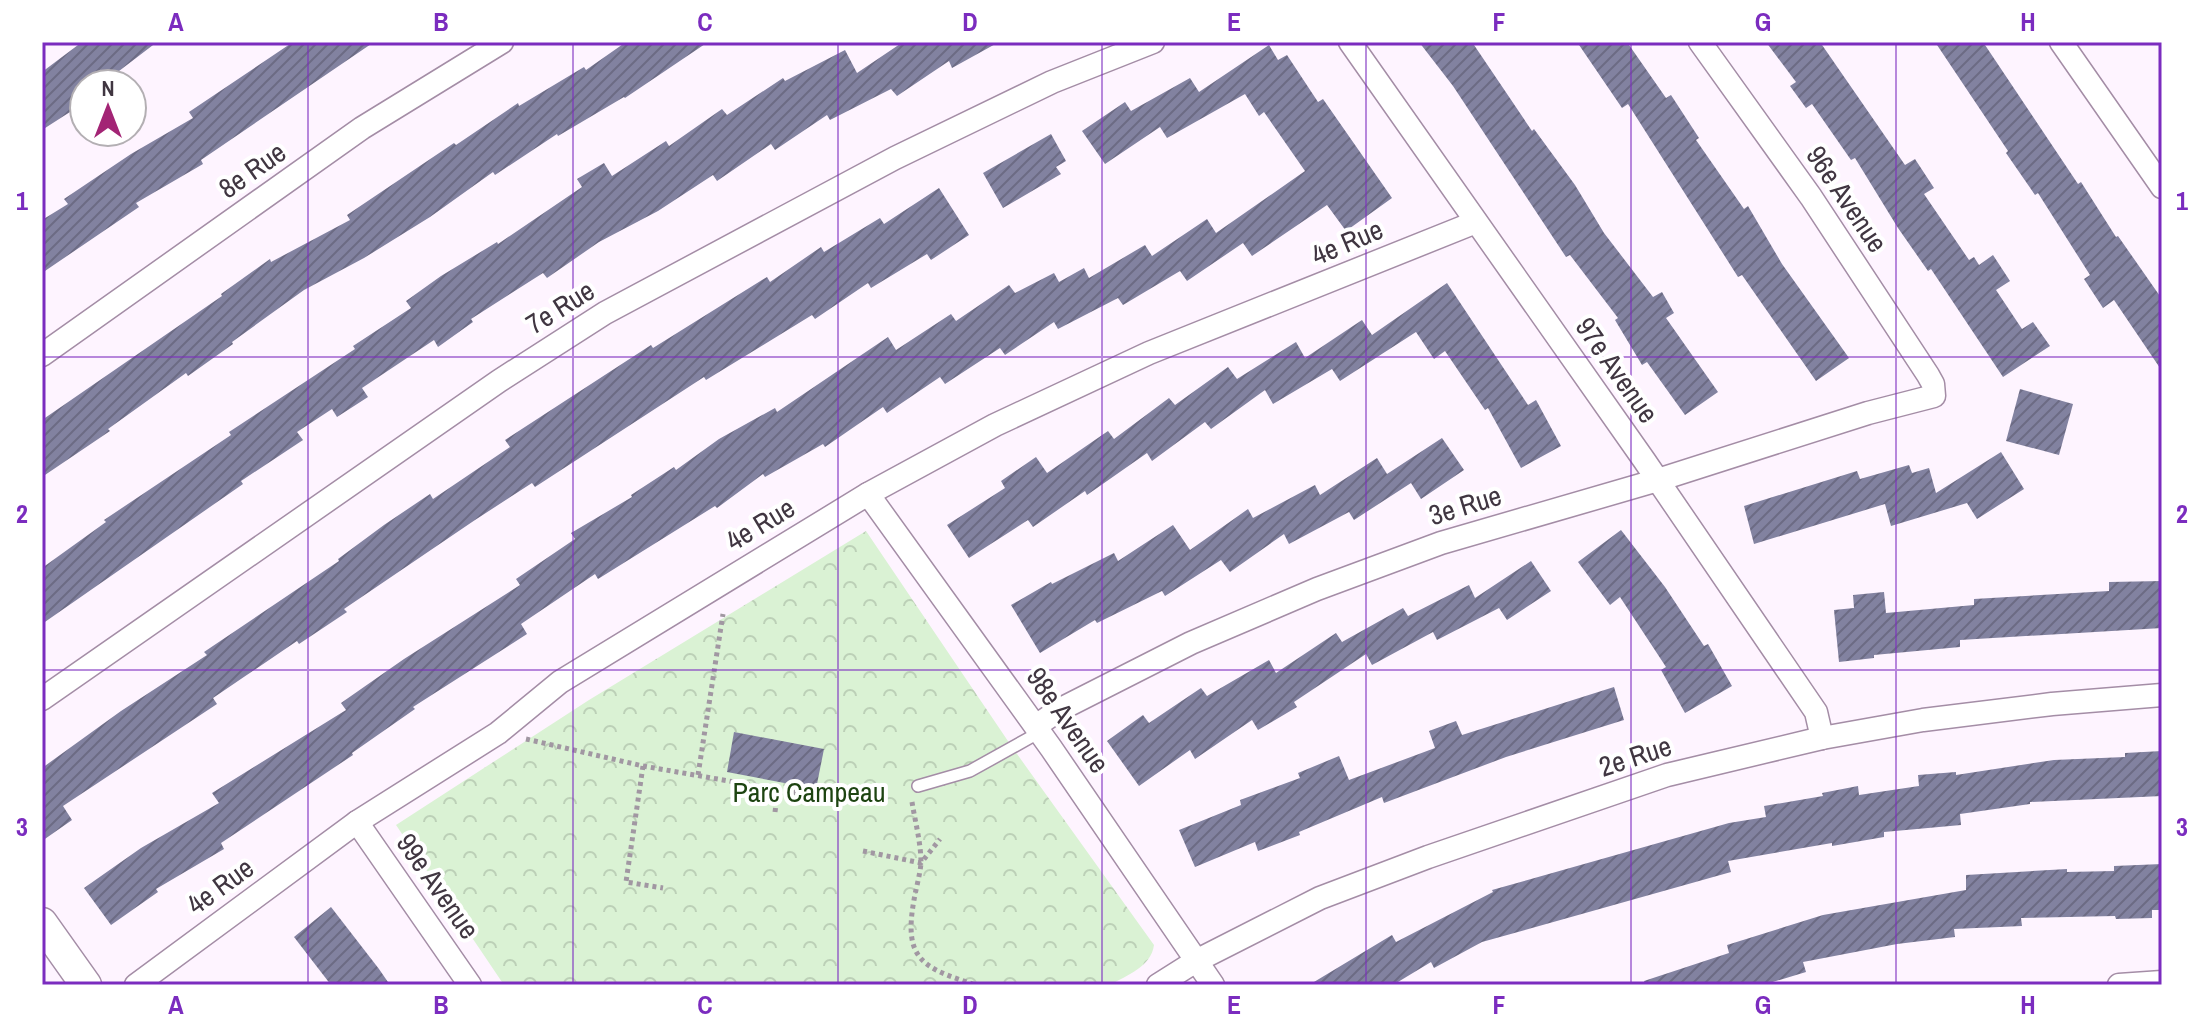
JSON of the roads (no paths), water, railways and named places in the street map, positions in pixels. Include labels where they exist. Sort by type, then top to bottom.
[{"type":"street","name":"8e Rue","points":[[42,355],[362,128],[502,42]]},
{"type":"street","name":"7e Rue","points":[[42,699],[499,381],[605,313],[895,158],[1052,82],[1153,42]]},
{"type":"street","name":"97e Avenue","points":[[1350,42],[1658,480],[1816,712],[1822,738]]},
{"type":"street","name":"96e Avenue","points":[[1700,42],[1811,197],[1928,375],[1934,396]]},
{"type":"street","points":[[2061,42],[2162,187]]},
{"type":"street","name":"4e Rue","points":[[136,985],[357,822],[498,733],[573,674],[868,494],[995,425],[1149,353],[1476,222]]},
{"type":"street","name":"3e Rue","points":[[1038,729],[1059,710],[1191,643],[1317,589],[1441,543],[1658,480],[1868,413],[1934,396]]},
{"type":"street","name":"98e Avenue","points":[[868,494],[1038,729],[1213,985]]},
{"type":"street","name":"2e Rue","points":[[1158,985],[1196,961],[1320,898],[1428,857],[1667,775],[1822,738],[1923,720],[2052,704],[2162,695]]},
{"type":"street","name":"99e Avenue","points":[[357,822],[470,985]]},
{"type":"street","points":[[42,923],[86,985]]},
{"type":"street","points":[[2119,985],[2162,982]]},
{"type":"lane","points":[[918,786],[970,771],[1038,729]]},
{"type":"park label","name":"Parc Campeau","points":[[809,792]]}]
